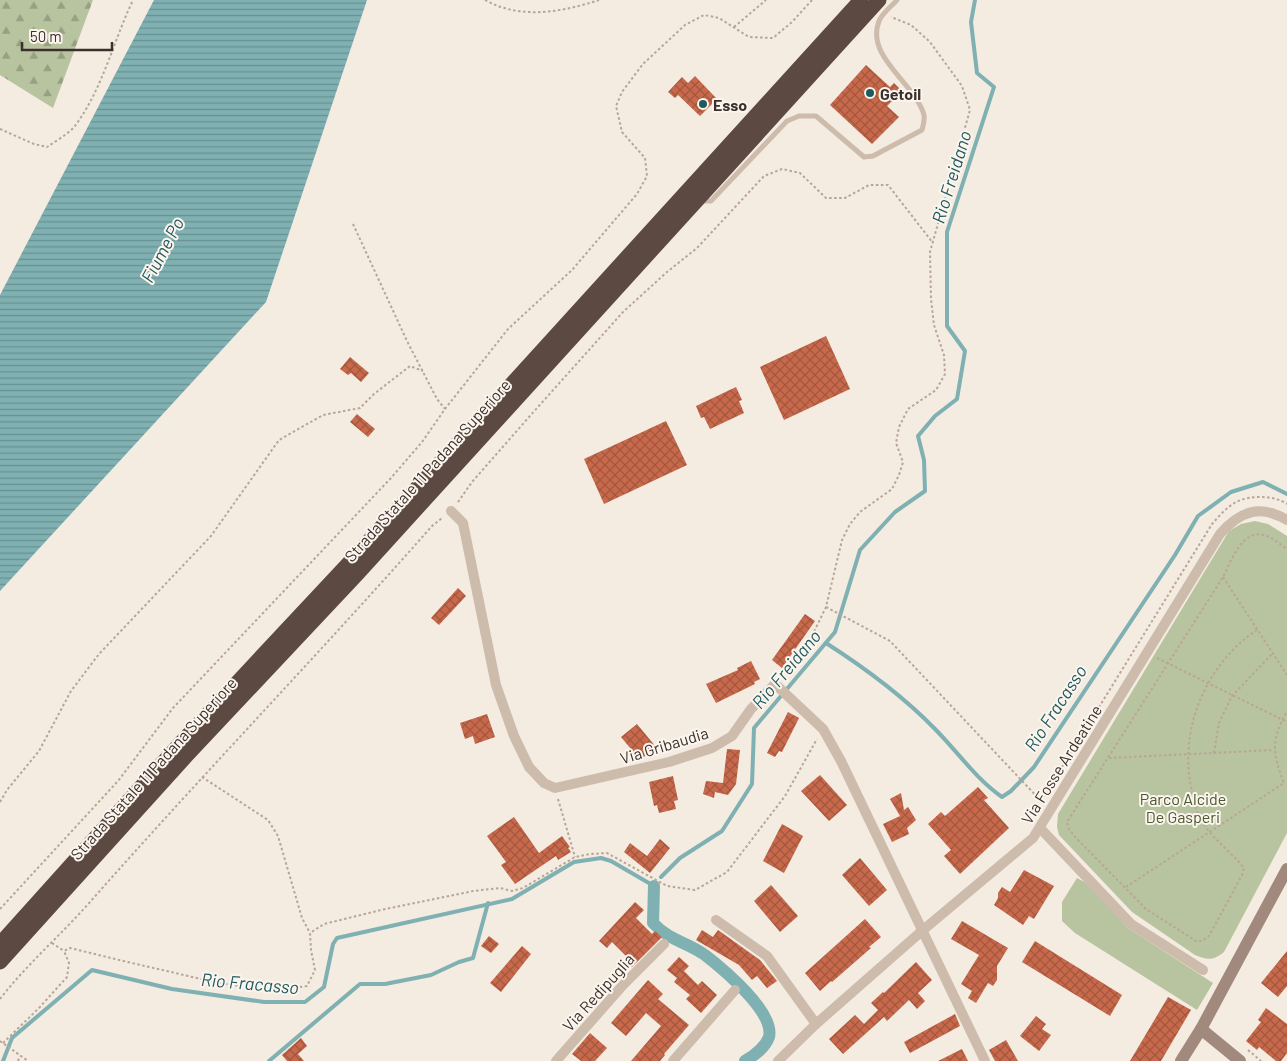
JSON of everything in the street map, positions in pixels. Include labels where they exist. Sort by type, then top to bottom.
[{"type":"highway","name":"Strada Statale 11 Padana Superiore","points":[[0,962],[696,201],[871,2]]},
{"type":"highway","name":"Strada Statale 11 Padana Superiore","points":[[0,944],[178,746],[871,2]]},
{"type":"street","points":[[451,511],[462,523],[489,658],[496,685],[514,736],[529,767],[544,783],[555,788]]},
{"type":"street","name":"Via Fosse Ardeatine","points":[[778,1061],[816,1024],[923,930],[1033,838],[1220,534],[1231,522],[1245,514],[1261,511],[1277,514],[1287,520]]},
{"type":"street","points":[[777,686],[823,729],[841,761],[985,1061]]},
{"type":"street","name":"Via Gribaudia","points":[[555,788],[669,762],[712,748],[732,736],[751,709],[777,686]]},
{"type":"street","points":[[1040,828],[1131,924],[1203,970]]},
{"type":"street","points":[[1181,1061],[1201,1029],[1287,869]]},
{"type":"street","points":[[716,920],[767,956],[816,1024]]},
{"type":"street","name":"Via Redipuglia","points":[[556,1061],[623,985],[664,944]]},
{"type":"street","points":[[672,1061],[735,990]]},
{"type":"street","points":[[1201,1029],[1240,1061]]},
{"type":"lane","points":[[696,201],[711,201],[788,121],[799,116],[816,116],[864,156],[873,156],[922,130],[925,117],[918,103],[880,52],[877,40],[880,20],[897,0]]},
{"type":"path","points":[[0,129],[34,144],[47,147],[74,127],[99,86],[133,0]]},
{"type":"path","points":[[486,0],[500,8],[535,14],[599,0]]},
{"type":"path","points":[[734,28],[766,0]]},
{"type":"path","points":[[0,909],[118,781],[173,708],[391,478],[422,442],[444,409],[508,328],[572,270],[637,194],[647,176],[645,158],[622,132],[616,106],[622,92],[643,64],[685,25],[704,15],[719,18],[749,37],[773,38],[792,22],[812,0]]},
{"type":"path","points":[[777,686],[812,636],[826,607],[842,540],[850,524],[860,512],[892,489],[899,475],[903,462],[896,443],[899,427],[908,409],[936,390],[945,374],[944,355],[934,325],[931,299],[930,252],[970,110],[962,86],[930,42],[911,25],[891,17]]},
{"type":"path","points":[[353,224],[423,371],[444,409]]},
{"type":"path","points":[[0,802],[7,790],[39,752],[71,691],[88,668],[211,536],[279,440],[324,415],[360,408],[374,394],[410,366],[423,371]]},
{"type":"path","points":[[1257,630],[1233,649],[1208,683],[1197,706],[1190,730],[1188,774],[1198,814],[1208,832],[1244,868],[1209,936],[1196,941],[1146,909],[1076,838],[1067,822],[1223,576],[1238,549],[1247,538],[1262,535],[1269,537],[1287,549]]},
{"type":"path","points":[[1223,576],[1287,675]]},
{"type":"path","points":[[826,607],[890,641],[1040,801]]},
{"type":"path","points":[[1146,653],[1287,722]]},
{"type":"path","points":[[1214,754],[1219,723],[1232,696],[1273,653]]},
{"type":"path","points":[[1126,887],[1284,783],[1276,763],[1274,750],[1276,733],[1287,711]]},
{"type":"path","points":[[310,932],[324,924],[473,891],[500,888],[512,891],[523,888],[574,857],[607,853],[667,886],[695,890],[728,872],[785,796],[823,729]]},
{"type":"path","points":[[1108,758],[1274,750]]},
{"type":"path","points":[[64,951],[70,948],[196,978],[252,988],[287,989],[307,986],[315,970],[310,932],[302,918],[278,836],[268,820],[202,777]]},
{"type":"path","points":[[555,788],[574,857]]},
{"type":"path","points":[[28,1061],[1,1042],[39,1008],[67,977],[69,963],[64,951],[52,943]]},
{"type":"path","points":[[18,1061],[20,1056]]},
{"type":"green space","points":[[0,0],[93,0],[53,108],[0,75]]},
{"type":"green space","name":"Parco Alcide De Gasperi","points":[[1255,521],[1268,524],[1287,536],[1287,833],[1224,952],[1217,957],[1207,959],[1195,955],[1132,912],[1059,835],[1057,827],[1058,814],[1229,531],[1241,524]]},
{"type":"green space","points":[[1077,878],[1088,884],[1128,928],[1213,983],[1197,1010],[1075,933],[1062,921],[1062,902]]},
{"type":"water","name":"Fiume Po","points":[[154,0],[367,0],[266,302],[0,591],[0,295]]},
{"type":"building","points":[[866,65],[890,87],[894,83],[902,91],[887,106],[899,117],[872,144],[830,105]]},
{"type":"building","points":[[695,76],[717,99],[700,116],[678,95],[675,98],[668,92],[682,77],[688,83]]},
{"type":"building","points":[[826,336],[850,389],[784,420],[760,367]]},
{"type":"building","points":[[350,357],[369,373],[361,382],[351,373],[348,375],[340,369]]},
{"type":"building","points":[[736,387],[742,400],[739,401],[744,413],[710,429],[704,417],[701,418],[696,406]]},
{"type":"building","points":[[357,414],[375,429],[368,437],[350,422]]},
{"type":"building","points":[[666,421],[687,465],[604,504],[584,459]]},
{"type":"building","points":[[458,588],[466,596],[439,625],[431,618]]},
{"type":"building","points":[[805,614],[815,621],[782,668],[772,660]]},
{"type":"building","points":[[751,661],[760,679],[754,682],[755,684],[716,703],[706,684],[738,670],[737,668]]},
{"type":"building","points":[[788,712],[799,718],[782,752],[779,751],[775,757],[767,753]]},
{"type":"building","points":[[487,714],[495,737],[475,744],[473,736],[465,739],[460,723]]},
{"type":"building","points":[[637,724],[656,747],[640,760],[621,737]]},
{"type":"building","points":[[727,749],[740,750],[736,784],[728,795],[715,792],[714,798],[703,794],[706,781],[723,783]]},
{"type":"building","points":[[820,775],[847,805],[829,821],[801,791]]},
{"type":"building","points":[[673,776],[678,800],[674,801],[676,809],[659,813],[657,805],[654,806],[649,782]]},
{"type":"building","points":[[978,787],[988,798],[984,800],[1009,828],[960,874],[944,856],[951,850],[928,824],[941,812],[945,816]]},
{"type":"building","points":[[901,793],[904,810],[908,807],[916,820],[907,828],[909,834],[892,842],[883,824],[900,816],[890,799]]},
{"type":"building","points":[[514,817],[539,853],[562,836],[570,847],[568,848],[571,852],[558,860],[556,856],[515,884],[501,865],[506,862],[487,836]]},
{"type":"building","points":[[782,824],[803,836],[784,873],[763,861]]},
{"type":"building","points":[[660,839],[670,848],[650,873],[624,852],[630,843],[647,856]]},
{"type":"building","points":[[860,858],[887,890],[869,906],[842,875]]},
{"type":"building","points":[[1024,870],[1054,886],[1034,919],[1029,916],[1023,925],[994,905],[1002,887],[1010,892]]},
{"type":"building","points":[[771,885],[798,916],[780,932],[754,901]]},
{"type":"building","points":[[635,902],[644,910],[636,918],[652,934],[655,931],[662,937],[632,967],[626,962],[629,959],[612,942],[607,948],[599,941]]},
{"type":"building","points":[[865,919],[881,937],[869,947],[871,948],[820,991],[805,973]]},
{"type":"building","points":[[962,921],[1008,948],[997,966],[997,980],[993,986],[988,983],[976,1003],[968,998],[972,991],[961,984],[979,955],[951,939]]},
{"type":"building","points":[[702,930],[713,937],[718,930],[760,960],[777,981],[767,988],[757,976],[752,980],[739,965],[696,940]]},
{"type":"building","points":[[489,936],[499,944],[491,953],[481,946]]},
{"type":"building","points":[[1035,941],[1122,995],[1110,1016],[1022,962]]},
{"type":"building","points":[[522,946],[531,954],[501,992],[490,983]]},
{"type":"building","points":[[1287,951],[1287,986],[1278,997],[1261,983]]},
{"type":"building","points":[[679,957],[689,966],[684,971],[698,985],[702,981],[717,995],[701,1013],[686,999],[690,995],[674,982],[677,978],[667,970]]},
{"type":"building","points":[[916,962],[932,980],[918,993],[925,1001],[917,1009],[909,1000],[887,1021],[884,1017],[843,1054],[829,1039],[855,1015],[864,1024],[878,1010],[871,1003]]},
{"type":"building","points":[[648,980],[663,994],[658,999],[689,1025],[660,1061],[631,1061],[661,1026],[646,1013],[626,1036],[611,1023]]},
{"type":"building","points":[[1168,997],[1191,1010],[1161,1061],[1130,1061]]},
{"type":"building","points":[[1266,1008],[1287,1024],[1287,1053],[1281,1061],[1276,1061],[1259,1047],[1257,1050],[1246,1041],[1261,1022],[1258,1020]]},
{"type":"building","points":[[955,1014],[960,1026],[910,1053],[904,1042]]},
{"type":"building","points":[[1036,1016],[1046,1024],[1042,1029],[1051,1035],[1039,1051],[1020,1036]]},
{"type":"building","points":[[590,1033],[607,1048],[595,1061],[581,1061],[572,1054]]},
{"type":"building","points":[[301,1038],[307,1046],[298,1054],[304,1061],[287,1061],[282,1055]]},
{"type":"building","points":[[1006,1040],[1018,1061],[995,1061],[989,1050]]},
{"type":"building","points":[[962,1049],[968,1061],[938,1061]]},
{"type":"waterway","name":"Rio Freidano","points":[[661,877],[680,858],[722,831],[752,784],[754,728],[835,632],[860,550],[895,512],[925,491],[924,460],[918,436],[935,416],[957,399],[965,351],[947,326],[947,232],[994,87],[977,73],[971,22],[975,0]]},
{"type":"waterway","name":"Rio Fracasso","points":[[826,643],[869,672],[910,705],[984,782],[1002,797],[1011,791],[1034,767],[1175,555],[1198,516],[1231,492],[1263,482],[1287,494]]},
{"type":"waterway","name":"Rio Fracasso","points":[[3,1061],[12,1038],[92,970],[172,989],[264,1002],[305,1002],[324,987],[333,944],[337,938],[512,899],[574,862],[601,858],[611,861],[654,886]]},
{"type":"waterway","points":[[654,886],[653,923],[672,938],[705,955],[746,992],[764,1016],[769,1027],[769,1037],[762,1048],[745,1061]]},
{"type":"waterway","points":[[269,1061],[360,984],[385,984],[431,975],[459,962],[473,958],[488,903]]},
{"type":"place","name":"Getoil","points":[[870,93]]},
{"type":"place","name":"Esso","points":[[703,104]]}]
